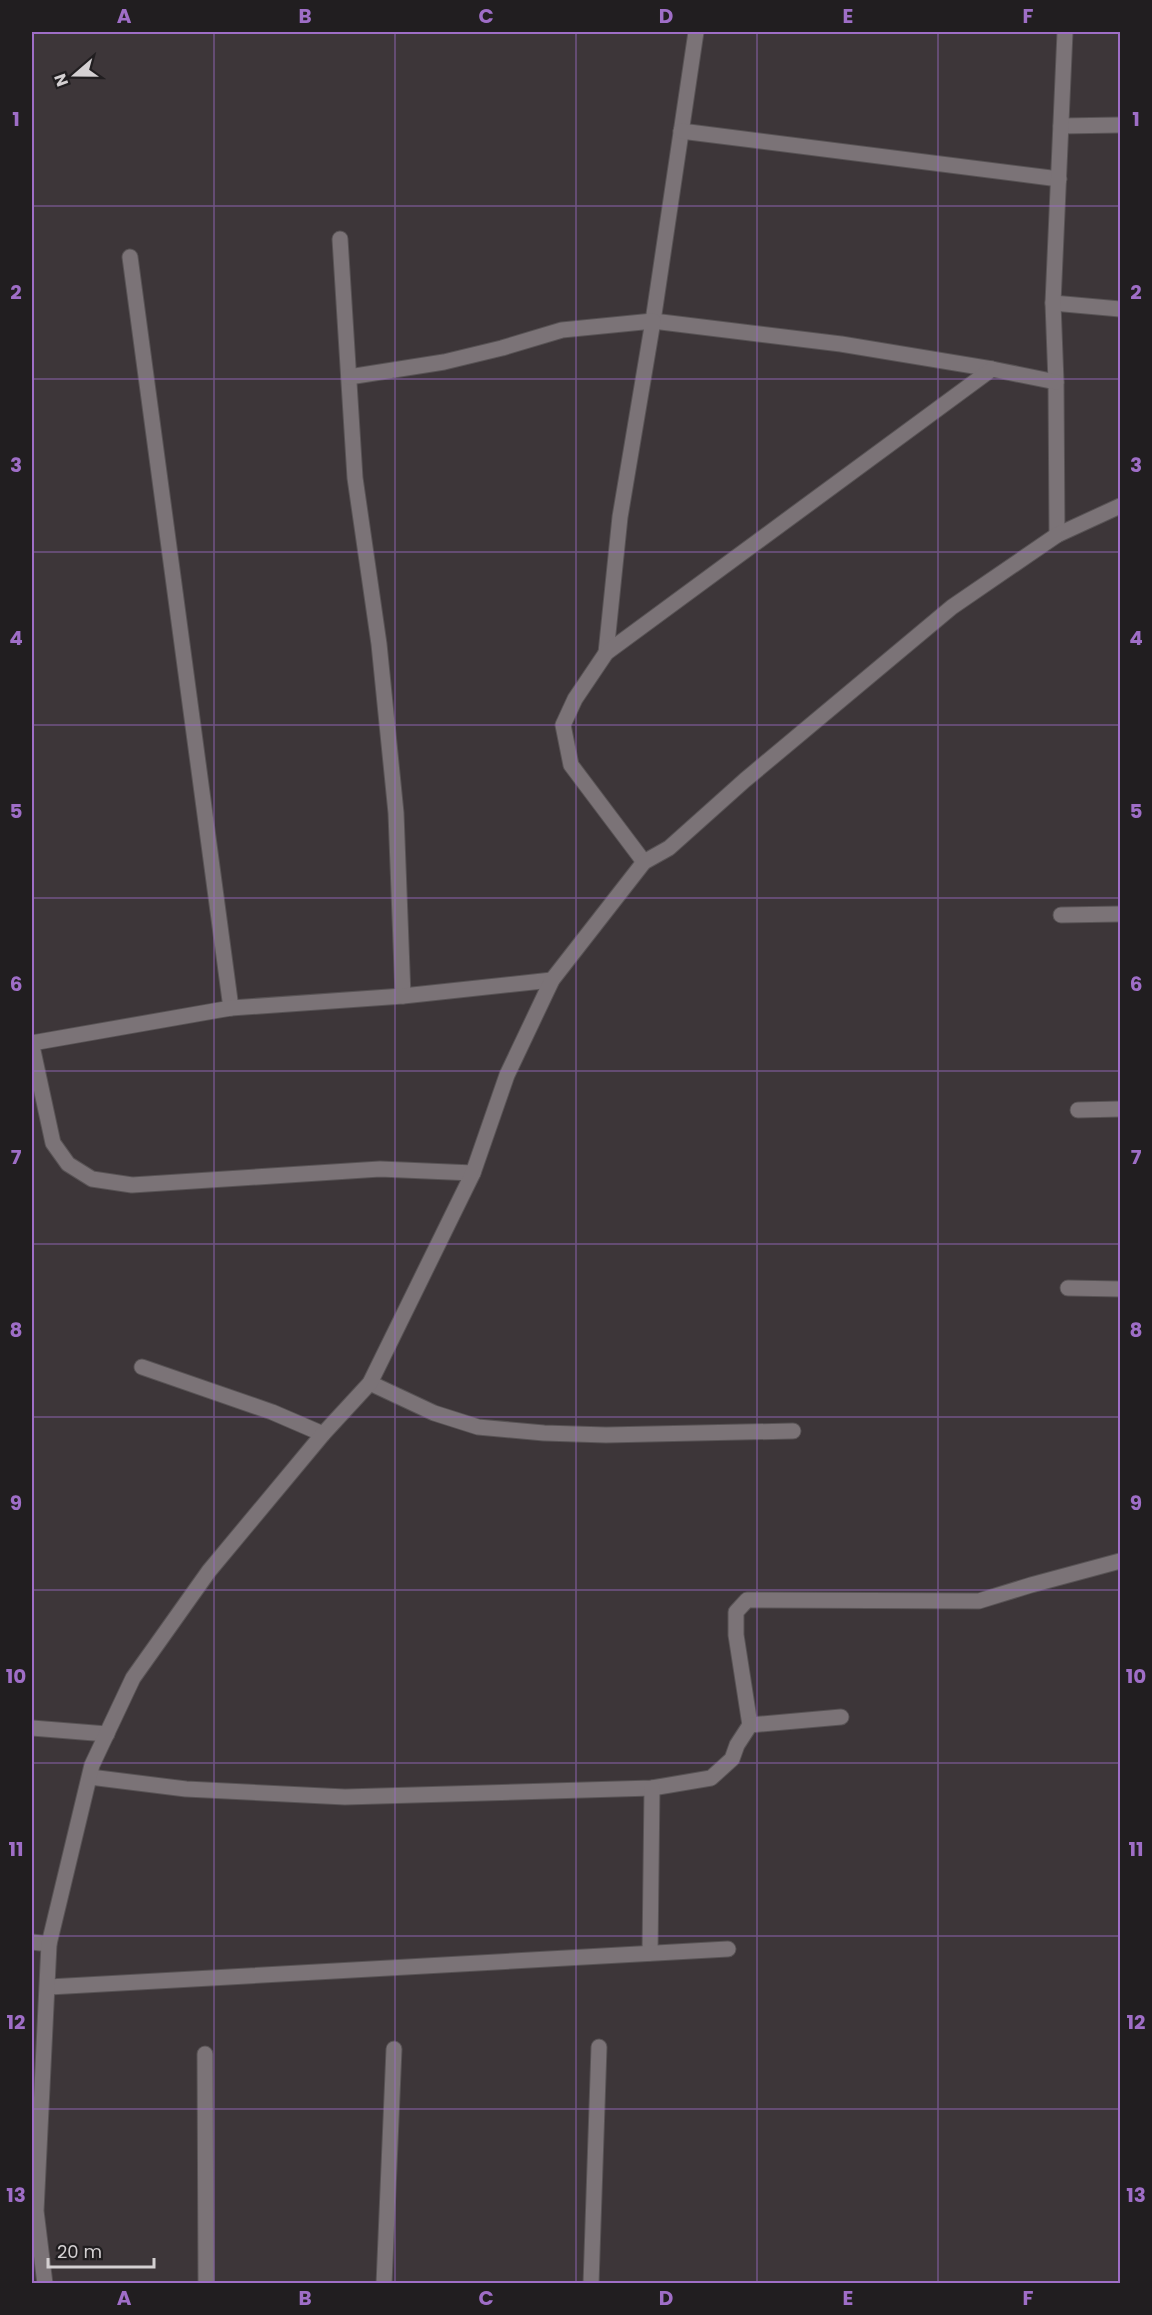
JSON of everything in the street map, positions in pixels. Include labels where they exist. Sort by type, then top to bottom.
[{"type":"street","points":[[606,652],[620,517],[696,32]]},
{"type":"street","points":[[1057,535],[1053,303],[1065,32]]},
{"type":"street","points":[[1061,126],[1120,125]]},
{"type":"street","points":[[681,130],[1059,179]]},
{"type":"street","points":[[340,239],[356,478],[379,644],[396,813],[403,996]]},
{"type":"street","points":[[130,257],[231,1008]]},
{"type":"street","points":[[1053,303],[1120,309]]},
{"type":"street","points":[[349,377],[444,362],[562,330],[652,321],[841,344],[1056,382]]},
{"type":"street","points":[[644,862],[571,765],[563,725],[576,699],[606,652],[992,369]]},
{"type":"street","points":[[45,2283],[34,2211],[36,2115],[49,1987],[50,1944],[92,1766],[133,1678],[209,1571],[323,1434],[370,1383],[473,1173],[507,1075],[552,980],[644,862],[669,848],[745,780],[952,607],[1057,535],[1120,506]]},
{"type":"street","points":[[1061,915],[1120,914]]},
{"type":"street","points":[[473,1173],[380,1169],[132,1185],[92,1179],[68,1164],[53,1143],[32,1045],[231,1008],[403,996],[552,980]]},
{"type":"street","points":[[1078,1110],[1120,1109]]},
{"type":"street","points":[[1068,1288],[1120,1290]]},
{"type":"street","points":[[142,1367],[272,1412],[323,1434]]},
{"type":"street","points":[[370,1383],[434,1413],[478,1426],[544,1433],[606,1435],[793,1431]]},
{"type":"street","points":[[90,1777],[186,1789],[345,1797],[652,1788],[711,1778],[732,1759],[737,1745],[750,1725],[736,1635],[735,1612],[747,1600],[979,1601],[1120,1561]]},
{"type":"street","points":[[750,1725],[841,1717]]},
{"type":"street","points":[[32,1728],[107,1734]]},
{"type":"street","points":[[650,1953],[652,1788]]},
{"type":"street","points":[[32,1942],[50,1944]]},
{"type":"street","points":[[49,1987],[728,1949]]},
{"type":"street","points":[[591,2283],[599,2047]]},
{"type":"street","points":[[384,2283],[394,2049]]},
{"type":"street","points":[[205,2054],[206,2283]]}]
